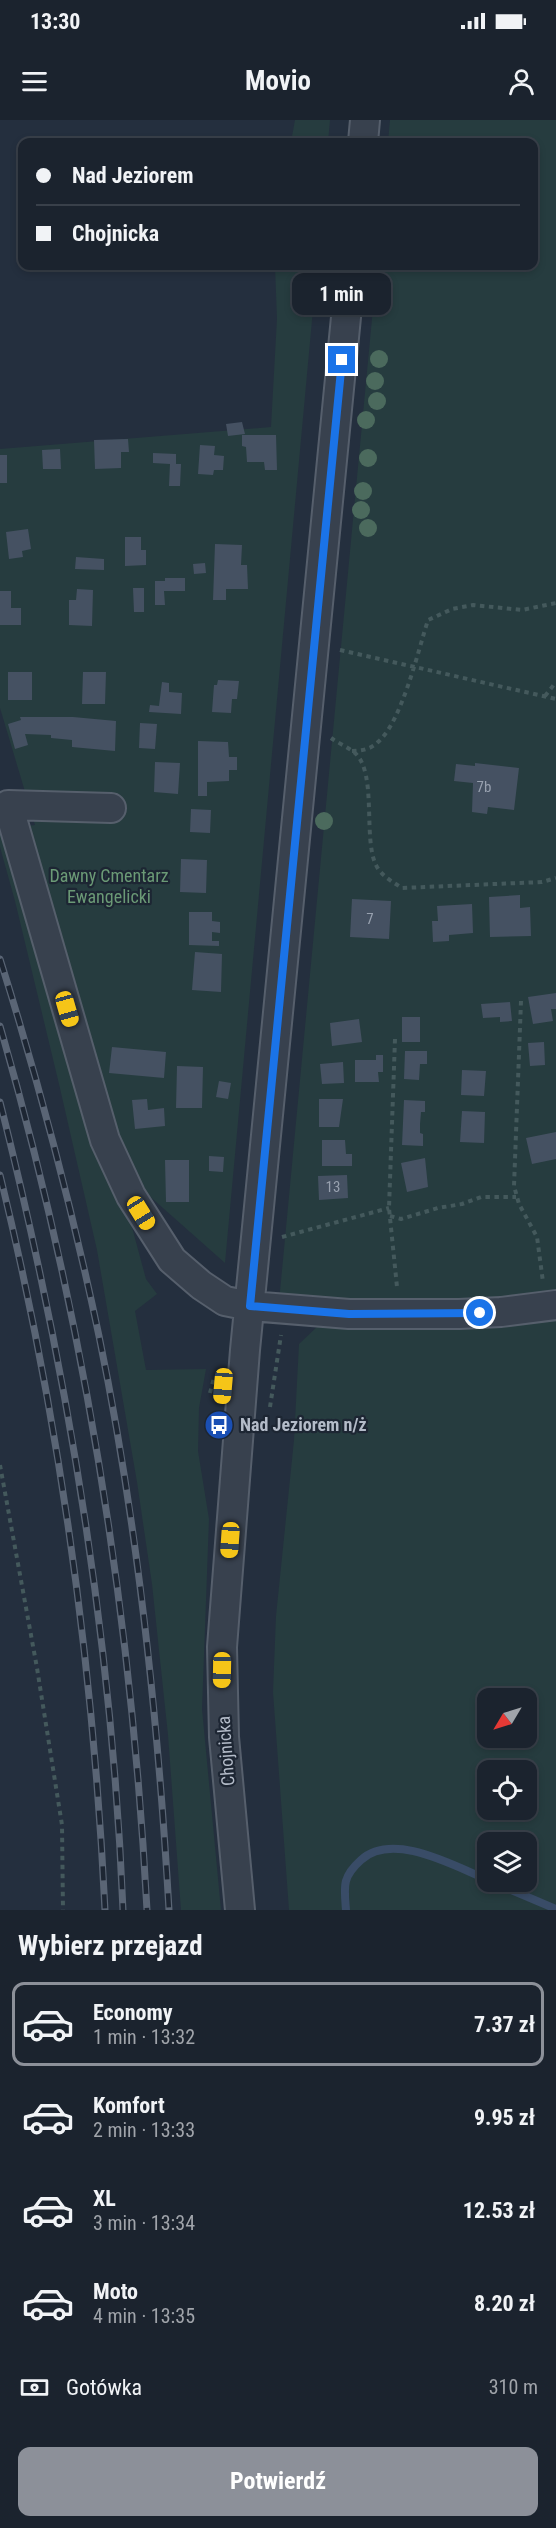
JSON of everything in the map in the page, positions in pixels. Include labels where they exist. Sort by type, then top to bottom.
[{"type":"street","points":[[363,138],[365,120]]},
{"type":"street","name":"Chojnicka","points":[[240,1910],[222,1694],[222,1647],[255,1244],[351,270]]},
{"type":"street","points":[[111,808],[8,805],[105,1140],[118,1171],[172,1260],[201,1285],[225,1301],[250,1306],[284,1310],[400,1314],[501,1312],[551,1306]]},
{"type":"path","points":[[352,751],[365,750],[378,743],[385,735],[406,694],[412,666],[428,620],[452,609],[473,605],[522,610],[556,603]]},
{"type":"path","points":[[313,644],[556,699]]},
{"type":"path","points":[[545,696],[556,682]]},
{"type":"path","points":[[307,724],[352,751],[361,762],[365,777],[376,866],[387,878],[402,888],[542,882],[556,878]]},
{"type":"path","points":[[521,1001],[514,1186],[516,1197],[537,1237],[551,1306]]},
{"type":"path","points":[[394,1039],[389,1208],[400,1314]]},
{"type":"path","points":[[390,1216],[401,1219],[481,1197],[516,1197]]},
{"type":"path","points":[[255,1244],[389,1208]]},
{"type":"path","points":[[270,1409],[284,1310]]},
{"type":"path","points":[[0,1465],[37,1668],[62,1825],[63,1910]]},
{"type":"green space","points":[[295,120],[330,120],[328,138],[292,138]]},
{"type":"green space","points":[[390,120],[556,120],[556,1295],[432,1305],[279,1302],[377,270],[538,270],[538,138],[388,138]]},
{"type":"green space","name":"Dawny Cmentarz Ewangelicki","points":[[275,270],[317,270],[225,1263],[137,1185],[85,1036],[27,826],[35,825],[0,708],[0,449],[271,427],[277,319]]},
{"type":"green space","points":[[0,807],[130,1220],[146,1279],[157,1294],[135,1311],[146,1370],[206,1369],[199,1408],[198,1451],[209,1519],[202,1709],[221,1910],[181,1910],[168,1735],[152,1584],[137,1482],[97,1250],[15,901],[0,847]]},
{"type":"green space","points":[[556,1313],[556,1910],[289,1910],[273,1692],[276,1616],[294,1440],[299,1344],[319,1325]]},
{"type":"building","points":[[242,422],[245,434],[228,436],[226,424]]},
{"type":"building","points":[[242,435],[276,435],[277,470],[265,470],[264,462],[247,462],[246,447],[242,446]]},
{"type":"building","points":[[128,439],[129,452],[121,452],[121,468],[95,469],[94,440]]},
{"type":"building","points":[[200,445],[215,446],[214,455],[224,456],[223,470],[214,470],[213,475],[198,474]]},
{"type":"building","points":[[60,449],[61,469],[43,469],[42,450]]},
{"type":"building","points":[[153,453],[176,454],[176,464],[181,464],[180,486],[169,486],[170,464],[153,463]]},
{"type":"building","points":[[0,455],[7,455],[7,483],[0,483]]},
{"type":"building","points":[[28,529],[31,549],[22,551],[23,557],[9,559],[6,532]]},
{"type":"building","points":[[125,537],[141,537],[141,550],[146,550],[146,565],[125,566]]},
{"type":"building","points":[[215,544],[242,545],[241,565],[247,565],[248,589],[226,589],[226,600],[213,600]]},
{"type":"building","points":[[76,557],[104,559],[104,570],[75,569]]},
{"type":"building","points":[[205,563],[206,573],[194,574],[193,564]]},
{"type":"building","points":[[165,578],[185,578],[185,591],[164,591],[165,605],[155,605],[155,581],[165,581]]},
{"type":"building","points":[[133,588],[144,588],[144,612],[134,612]]},
{"type":"building","points":[[77,589],[93,590],[92,626],[69,625],[69,600],[76,600]]},
{"type":"building","points":[[0,591],[11,591],[11,608],[21,608],[21,625],[0,625]]},
{"type":"building","points":[[8,672],[32,672],[32,700],[8,700]]},
{"type":"building","points":[[83,672],[106,672],[105,704],[82,704]]},
{"type":"building","points":[[218,680],[239,681],[237,699],[232,699],[231,713],[212,712],[214,685],[217,685]]},
{"type":"building","points":[[162,682],[169,683],[169,692],[182,693],[181,714],[149,712],[150,705],[159,706]]},
{"type":"building","points":[[20,717],[73,717],[116,721],[115,751],[72,747],[72,740],[51,738],[51,735],[25,734],[28,745],[15,749],[8,724],[21,720]]},
{"type":"building","points":[[140,723],[157,724],[155,749],[139,748]]},
{"type":"building","points":[[198,741],[228,742],[229,757],[237,757],[237,770],[229,770],[229,781],[207,782],[207,796],[198,796]]},
{"type":"building","points":[[155,762],[180,763],[178,794],[154,792]]},
{"type":"building","points":[[475,763],[519,768],[514,810],[488,807],[487,814],[472,812],[473,783],[454,781],[456,764],[475,766]]},
{"type":"building","points":[[191,809],[211,810],[210,833],[190,832]]},
{"type":"building","points":[[181,859],[207,860],[206,893],[180,892]]},
{"type":"building","points":[[520,895],[520,908],[530,907],[531,936],[490,937],[489,897]]},
{"type":"building","points":[[352,899],[391,901],[389,939],[350,937]]},
{"type":"building","points":[[472,904],[473,933],[449,935],[449,941],[433,942],[432,921],[438,921],[437,906]]},
{"type":"building","points":[[189,912],[212,912],[212,921],[220,922],[220,933],[212,932],[212,941],[219,941],[219,946],[189,945]]},
{"type":"building","points":[[195,952],[222,954],[221,992],[192,990]]},
{"type":"building","points":[[556,993],[556,1009],[551,1009],[553,1021],[533,1024],[528,997]]},
{"type":"building","points":[[510,1002],[512,1021],[500,1022],[500,1017],[483,1018],[481,1004]]},
{"type":"building","points":[[402,1017],[420,1017],[420,1042],[402,1042]]},
{"type":"building","points":[[359,1019],[362,1042],[332,1046],[330,1023]]},
{"type":"building","points":[[544,1042],[545,1065],[530,1066],[528,1043]]},
{"type":"building","points":[[112,1047],[166,1052],[164,1078],[109,1073]]},
{"type":"building","points":[[405,1051],[427,1051],[427,1064],[420,1064],[419,1080],[404,1079]]},
{"type":"building","points":[[376,1055],[383,1055],[383,1072],[378,1072],[379,1082],[355,1082],[355,1060],[376,1060]]},
{"type":"building","points":[[343,1062],[344,1083],[322,1084],[320,1064]]},
{"type":"building","points":[[177,1066],[203,1067],[202,1108],[176,1108]]},
{"type":"building","points":[[462,1070],[486,1071],[484,1096],[461,1095]]},
{"type":"building","points":[[219,1081],[231,1083],[228,1099],[216,1097]]},
{"type":"building","points":[[147,1099],[148,1110],[164,1108],[165,1126],[135,1129],[132,1100]]},
{"type":"building","points":[[319,1099],[343,1099],[339,1127],[319,1127]]},
{"type":"building","points":[[404,1100],[425,1101],[425,1112],[421,1112],[420,1124],[423,1146],[402,1145]]},
{"type":"building","points":[[462,1111],[485,1112],[484,1143],[460,1142]]},
{"type":"building","points":[[556,1132],[556,1159],[532,1164],[526,1138]]},
{"type":"building","points":[[322,1140],[345,1140],[346,1154],[352,1154],[352,1166],[322,1166]]},
{"type":"building","points":[[209,1156],[224,1157],[223,1172],[209,1171]]},
{"type":"building","points":[[425,1158],[428,1187],[407,1192],[401,1163]]},
{"type":"building","points":[[165,1160],[189,1160],[189,1202],[166,1202]]},
{"type":"building","points":[[347,1175],[348,1198],[319,1200],[318,1176]]},
{"type":"waterway","points":[[346,1910],[347,1877],[361,1860],[374,1852],[390,1849],[424,1854],[477,1875]]},
{"type":"waterway","points":[[516,1892],[556,1909]]},
{"type":"railway","points":[[0,959],[66,1193],[89,1288],[113,1407],[144,1621],[159,1765],[169,1910]]},
{"type":"railway","points":[[0,1026],[30,1135],[56,1244],[99,1464],[116,1574],[129,1686],[140,1797],[147,1910]]},
{"type":"railway","points":[[0,1102],[46,1302],[82,1503],[109,1706],[123,1910]]},
{"type":"railway","points":[[0,1175],[40,1357],[70,1540],[92,1724],[105,1910]]},
{"type":"place","name":"Nad Jeziorem n/ż","points":[[219,1425]]},
{"type":"route","points":[[342,360],[250,1306],[349,1314],[480,1313]]}]
